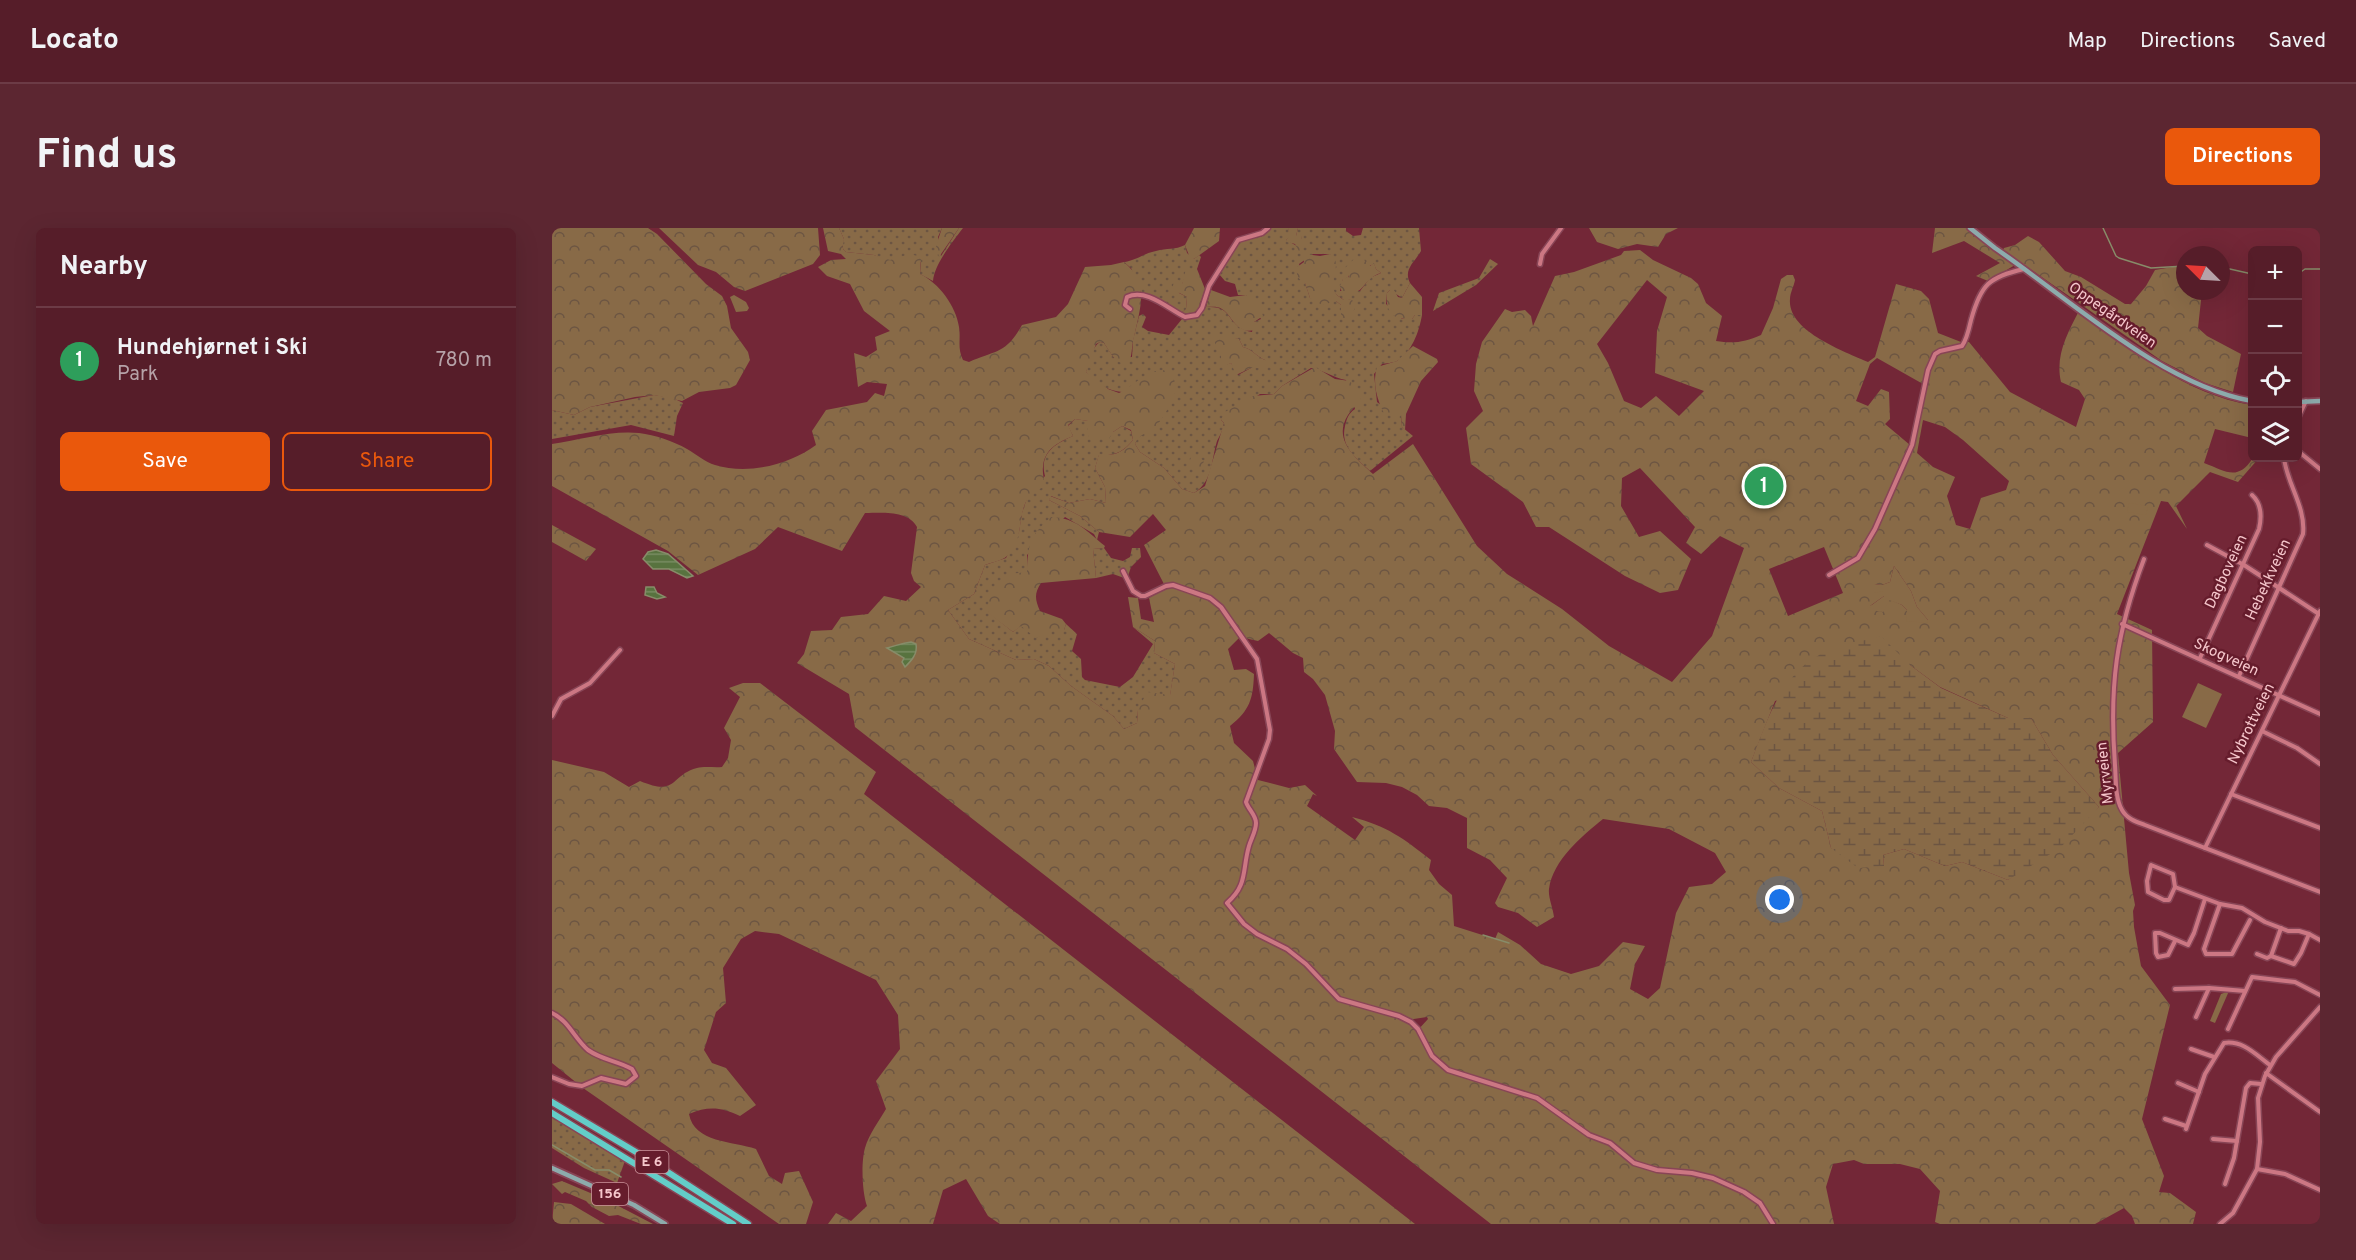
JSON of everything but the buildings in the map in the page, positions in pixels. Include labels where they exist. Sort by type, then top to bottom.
[{"type":"highway","name":"E 6","points":[[553,1102],[646,1158],[748,1224]]},
{"type":"highway","name":"E 6","points":[[552,1113],[733,1224]]},
{"type":"main road","name":"Oppegårdveien","points":[[1970,228],[2167,368],[2225,395],[2248,400]]},
{"type":"main road","points":[[2302,402],[2320,401]]},
{"type":"main road","name":"156","points":[[552,1168],[634,1205],[665,1224]]},
{"type":"street","points":[[1130,309],[1125,304],[1126,297],[1140,295],[1164,303],[1185,317],[1197,315],[1208,288],[1238,240],[1268,228]]},
{"type":"street","points":[[1540,264],[1542,254],[1561,228]]},
{"type":"street","points":[[1829,575],[1858,558],[1875,529],[1912,445],[1928,370],[1935,354],[1962,346],[1986,284],[2007,273],[2025,268]]},
{"type":"street","points":[[2302,410],[2306,401]]},
{"type":"street","points":[[2302,454],[2320,469]]},
{"type":"street","name":"Hebekkveien","points":[[2239,676],[2301,542],[2304,530],[2303,518],[2285,462]]},
{"type":"street","name":"Dagboveien","points":[[2200,658],[2244,565],[2261,520],[2259,504],[2252,495]]},
{"type":"street","points":[[2207,545],[2244,565],[2320,613]]},
{"type":"street","name":"Myrveien","points":[[2144,559],[2122,624],[2115,670],[2113,702],[2115,761],[2121,806],[2126,816],[2320,892]]},
{"type":"street","points":[[1123,570],[1133,591],[1141,596],[1173,585],[1210,598],[1221,606],[1257,659],[1270,730],[1269,739],[1246,802],[1256,819],[1256,825],[1248,849],[1244,878],[1239,891],[1227,903],[1244,924],[1257,934],[1287,949],[1306,964],[1339,999],[1399,1016],[1411,1022],[1418,1029],[1432,1056],[1448,1070],[1537,1098],[1589,1135],[1610,1143],[1634,1163],[1656,1170],[1692,1173],[1713,1178],[1744,1191],[1760,1203],[1773,1224]]},
{"type":"street","name":"Nybrottveien","points":[[2205,848],[2320,613]]},
{"type":"street","name":"Skogveien","points":[[2122,624],[2320,714]]},
{"type":"street","points":[[552,716],[561,699],[590,683],[620,650]]},
{"type":"street","points":[[2262,731],[2297,748],[2320,764]]},
{"type":"street","points":[[2231,794],[2320,828]]},
{"type":"street","points":[[2151,866],[2173,874],[2175,887],[2169,900],[2163,900],[2148,892],[2147,881],[2151,866]]},
{"type":"street","points":[[2175,887],[2220,904],[2242,908],[2254,913],[2265,922],[2309,934],[2320,940]]},
{"type":"street","points":[[2175,941],[2169,956],[2158,957],[2155,933],[2188,945],[2205,899]]},
{"type":"street","points":[[2220,904],[2204,949],[2206,954],[2232,954],[2250,920]]},
{"type":"street","points":[[2271,956],[2281,928]]},
{"type":"street","points":[[2257,954],[2294,964],[2309,934]]},
{"type":"street","points":[[2228,1029],[2244,991],[2253,977],[2298,983],[2320,995]]},
{"type":"street","points":[[2196,1017],[2209,988]]},
{"type":"street","points":[[2175,989],[2209,988],[2244,991]]},
{"type":"street","points":[[2220,1224],[2234,1213],[2257,1169],[2260,1142],[2257,1107],[2261,1084],[2266,1073],[2270,1065],[2320,1007]]},
{"type":"street","points":[[552,1012],[561,1018],[586,1048],[609,1061],[632,1068],[636,1076],[626,1084],[600,1078],[582,1086],[569,1084],[552,1077]]},
{"type":"street","points":[[2165,1119],[2186,1128],[2214,1057],[2222,1045],[2228,1042],[2248,1048],[2270,1065]]},
{"type":"street","points":[[2191,1048],[2214,1057]]},
{"type":"street","points":[[2266,1073],[2320,1112]]},
{"type":"street","points":[[2178,1083],[2199,1092]]},
{"type":"street","points":[[2225,1184],[2232,1166],[2246,1086],[2253,1083],[2261,1084]]},
{"type":"street","points":[[2213,1139],[2236,1142]]},
{"type":"street","points":[[2257,1169],[2285,1174],[2320,1190]]},
{"type":"green space","points":[[552,228],[648,228],[657,234],[706,284],[722,296],[727,306],[731,328],[748,352],[750,360],[736,385],[730,388],[699,392],[682,401],[654,395],[590,407],[574,415],[552,410]]},
{"type":"green space","points":[[659,228],[818,228],[820,255],[813,264],[745,291],[734,287],[716,272],[698,265]]},
{"type":"green space","points":[[823,228],[839,228],[846,252],[874,255],[890,260],[910,254],[921,257],[920,274],[934,283],[950,303],[959,327],[961,356],[963,360],[969,362],[1000,350],[1011,341],[1022,325],[1056,317],[1068,304],[1085,267],[1124,262],[1137,279],[1141,297],[1130,361],[1128,364],[1120,362],[1104,343],[1100,342],[1096,344],[1086,372],[1108,389],[1119,393],[1150,373],[1163,370],[1170,372],[1177,388],[1170,404],[1157,425],[1140,437],[1135,444],[1140,452],[1164,468],[1182,489],[1194,493],[1205,486],[1224,423],[1221,420],[1225,412],[1253,396],[1274,394],[1282,386],[1315,367],[1335,379],[1350,381],[1360,394],[1361,400],[1348,415],[1344,424],[1344,440],[1353,455],[1373,474],[1413,444],[1477,546],[1507,574],[1562,609],[1609,646],[1672,682],[1712,636],[1744,548],[1720,536],[1701,554],[1686,543],[1695,527],[1640,468],[1622,478],[1621,506],[1639,537],[1660,531],[1691,559],[1678,590],[1660,593],[1625,576],[1549,527],[1536,527],[1523,502],[1471,464],[1466,428],[1483,411],[1474,391],[1476,364],[1482,342],[1505,309],[1512,312],[1525,310],[1531,316],[1533,326],[1555,276],[1574,272],[1621,255],[1624,251],[1640,250],[1653,260],[1691,278],[1698,284],[1706,303],[1722,316],[1716,341],[1734,342],[1761,335],[1773,308],[1781,279],[1787,275],[1793,275],[1795,280],[1790,299],[1792,310],[1798,321],[1807,330],[1832,346],[1868,362],[1875,357],[1896,284],[1921,291],[1929,299],[1938,333],[1961,342],[1969,342],[2010,392],[2076,427],[2085,399],[2079,390],[2061,382],[2060,363],[2066,337],[2079,311],[2140,355],[2182,381],[2228,400],[2248,404],[2248,437],[2215,429],[2204,463],[2225,471],[2236,472],[2242,470],[2250,462],[2256,462],[2238,482],[2210,472],[2176,506],[2187,529],[2168,502],[2161,501],[2117,614],[2152,630],[2153,722],[2118,753],[2129,873],[2135,905],[2134,927],[2141,966],[2170,1005],[2142,1119],[2164,1176],[2159,1192],[2170,1193],[2196,1212],[2193,1224],[2135,1224],[2132,1216],[2124,1208],[2095,1224],[1940,1224],[1935,1222],[1940,1191],[1920,1169],[1900,1164],[1864,1164],[1854,1160],[1833,1164],[1826,1187],[1834,1224],[1491,1224],[855,727],[849,694],[797,663],[804,654],[811,631],[832,630],[841,617],[868,614],[884,596],[906,601],[921,587],[914,581],[911,573],[917,527],[913,522],[901,515],[865,513],[842,551],[778,527],[755,549],[698,575],[668,551],[552,486],[552,444],[607,434],[639,433],[676,443],[715,465],[741,469],[768,466],[793,458],[816,445],[812,431],[826,410],[867,402],[875,393],[884,396],[887,384],[867,382],[858,387],[854,353],[866,357],[877,350],[875,337],[890,331],[864,311],[850,284],[827,276],[818,267],[831,260],[846,259],[841,254],[828,251]],"holes":[[[1647,280],[1667,297],[1657,331],[1655,373],[1704,391],[1679,416],[1656,396],[1641,408],[1624,401],[1608,363],[1597,344]],[[1877,358],[1923,384],[1910,445],[1885,424],[1890,419],[1889,392],[1881,389],[1868,406],[1856,401],[1870,364]],[[1075,419],[1088,421],[1088,436],[1097,439],[1109,439],[1113,432],[1122,426],[1131,430],[1133,440],[1118,453],[1099,454],[1095,468],[1105,487],[1106,503],[1090,499],[1069,503],[1050,496],[1049,500],[1080,516],[1099,532],[1130,537],[1153,514],[1166,530],[1144,545],[1166,588],[1149,598],[1154,622],[1141,619],[1138,598],[1128,597],[1133,627],[1155,641],[1154,653],[1175,664],[1170,695],[1147,692],[1138,710],[1137,723],[1124,729],[1113,716],[1071,686],[1049,666],[1034,659],[1016,660],[969,639],[948,610],[974,594],[985,565],[1002,559],[1012,550],[1028,498],[1043,487],[1043,467],[1046,455],[1058,444],[1073,436],[1068,425]],[[1923,420],[1945,427],[2009,481],[2006,490],[1981,498],[1970,529],[1956,525],[1947,496],[1955,477],[1933,467],[1917,453]],[[1824,547],[1843,593],[1788,616],[1769,569]],[[1894,566],[1911,591],[1917,607],[1928,620],[1907,621],[1907,610],[1889,599],[1870,606],[1884,596],[1885,591],[1874,584],[1882,585],[1890,582]],[[1269,633],[1293,653],[1303,658],[1304,672],[1313,679],[1325,695],[1335,731],[1334,749],[1357,782],[1386,783],[1402,787],[1417,795],[1429,806],[1447,808],[1467,818],[1467,848],[1490,860],[1507,878],[1495,903],[1498,907],[1518,913],[1537,927],[1554,917],[1549,889],[1556,868],[1586,833],[1603,819],[1669,829],[1715,853],[1726,872],[1712,884],[1689,887],[1676,913],[1660,988],[1648,999],[1630,989],[1635,964],[1645,946],[1623,942],[1599,966],[1571,974],[1541,964],[1520,945],[1498,932],[1495,939],[1454,926],[1452,895],[1439,884],[1429,870],[1431,860],[1412,845],[1385,829],[1352,817],[1364,827],[1355,840],[1307,806],[1313,794],[1317,796],[1305,785],[1289,788],[1258,780],[1253,761],[1234,743],[1230,726],[1246,709],[1253,690],[1254,674],[1246,669],[1234,670],[1228,649],[1240,637],[1258,641]],[[1910,665],[1940,687],[2008,718],[2031,718],[2053,755],[2099,807],[2008,880],[1962,862],[1945,866],[1904,849],[1883,855],[1884,866],[1831,848],[1822,811],[1779,788],[1751,762],[1775,701]],[[1427,1017],[1428,1019],[1417,1031],[1407,1020]]]},
{"type":"green space","points":[[839,228],[942,228],[938,237],[941,256],[959,228],[963,228],[940,261],[933,281],[920,274],[921,262],[885,260],[874,255],[846,252],[842,245],[844,239]]},
{"type":"green space","points":[[942,228],[959,228],[939,257],[936,246]]},
{"type":"green space","points":[[1194,228],[1220,228],[1219,241],[1194,259],[1190,258],[1185,245]]},
{"type":"green space","points":[[1270,228],[1288,228],[1290,237],[1286,240],[1297,246],[1297,249],[1302,243],[1301,236],[1296,236],[1298,228],[1346,228],[1346,231],[1353,236],[1361,235],[1363,228],[1419,228],[1421,251],[1409,270],[1410,283],[1402,298],[1390,290],[1387,293],[1386,304],[1402,319],[1412,319],[1415,315],[1422,315],[1419,328],[1407,352],[1395,362],[1382,364],[1374,374],[1377,402],[1394,415],[1401,415],[1402,427],[1413,436],[1370,471],[1350,452],[1345,440],[1346,421],[1355,409],[1346,380],[1311,368],[1282,386],[1274,394],[1260,394],[1221,420],[1224,426],[1217,441],[1208,477],[1194,493],[1182,489],[1164,468],[1140,452],[1135,444],[1137,438],[1122,392],[1102,386],[1094,380],[1086,372],[1088,364],[1093,351],[1100,342],[1104,343],[1114,358],[1132,357],[1133,340],[1139,316],[1143,314],[1146,317],[1142,327],[1148,331],[1169,335],[1182,319],[1198,316],[1206,307],[1216,307],[1225,311],[1240,327],[1252,332],[1254,322],[1261,319],[1246,295],[1238,295],[1235,284],[1225,281],[1219,274],[1238,242],[1257,236],[1261,237]],"holes":[[[1313,254],[1330,254],[1334,266],[1334,292],[1345,301],[1351,299],[1341,319],[1341,305],[1336,301],[1310,298],[1299,264]],[[1374,264],[1381,273],[1370,278],[1360,291],[1340,291],[1343,279],[1348,279],[1349,274]],[[1232,338],[1239,339],[1243,347],[1265,360],[1266,368],[1251,368],[1238,375],[1231,363],[1225,365],[1221,353]]]},
{"type":"green space","points":[[1288,228],[1298,228],[1296,236],[1301,236],[1304,247],[1301,251],[1299,252],[1295,244],[1287,242]]},
{"type":"green space","points":[[1589,228],[1678,228],[1666,234],[1658,247],[1637,244],[1618,249],[1597,242]]},
{"type":"green space","points":[[1935,228],[1967,228],[2015,265],[1988,281],[1976,276],[2000,263],[1964,241],[1932,253]]},
{"type":"green space","points":[[2028,236],[2039,242],[2065,271],[2081,277],[2125,304],[2131,304],[2146,286],[2155,270],[2176,266],[2176,300],[2201,300],[2198,328],[2207,336],[2241,354],[2233,392],[2205,383],[2162,361],[2003,250]]},
{"type":"green space","points":[[1185,245],[1187,253],[1194,259],[1199,255],[1201,257],[1197,269],[1191,269],[1184,279],[1179,293],[1187,297],[1186,309],[1181,313],[1166,304],[1142,295],[1131,268],[1124,262],[1152,252]]},
{"type":"green space","points":[[1305,254],[1320,256],[1330,254],[1334,257],[1336,261],[1333,285],[1335,292],[1344,300],[1351,299],[1356,304],[1346,320],[1341,319],[1341,305],[1336,301],[1322,305],[1310,298],[1305,283],[1299,279],[1297,273],[1297,267],[1304,262]]},
{"type":"green space","points":[[1357,256],[1370,266],[1374,263],[1376,269],[1381,273],[1370,279],[1360,290],[1350,294],[1342,293],[1340,286],[1343,279],[1349,277],[1345,268]]},
{"type":"green space","points":[[1490,259],[1498,264],[1476,285],[1433,311],[1439,293],[1479,278]]},
{"type":"green space","points":[[1186,269],[1197,269],[1205,289],[1198,310],[1187,316],[1181,313],[1186,309],[1187,297],[1172,289],[1174,282],[1178,280],[1182,284]]},
{"type":"green space","points":[[1410,283],[1422,297],[1422,315],[1415,315],[1412,319],[1400,318],[1389,310],[1387,293],[1394,290],[1398,297],[1402,298]]},
{"type":"green space","points":[[1211,290],[1230,297],[1246,295],[1260,307],[1263,316],[1254,322],[1255,330],[1243,330],[1220,308],[1206,307]]},
{"type":"green space","points":[[734,295],[746,302],[749,308],[747,311],[736,312],[730,297]]},
{"type":"green space","points":[[1216,333],[1239,339],[1243,347],[1265,360],[1268,364],[1266,368],[1251,368],[1236,375],[1231,363],[1223,367],[1221,353],[1212,338]]},
{"type":"green space","points":[[1413,346],[1437,359],[1438,362],[1421,381],[1406,414],[1405,430],[1402,427],[1401,415],[1385,415],[1382,410],[1375,379],[1377,367],[1397,361]]},
{"type":"green space","points":[[654,395],[673,398],[683,403],[677,416],[674,436],[631,425],[552,439],[552,410],[574,415],[590,407]]},
{"type":"green space","points":[[1075,419],[1089,421],[1113,432],[1122,426],[1131,431],[1133,440],[1126,448],[1118,452],[1099,455],[1095,468],[1105,487],[1106,503],[1090,499],[1069,503],[1051,496],[1049,500],[1080,516],[1099,532],[1097,540],[1094,534],[1065,517],[1027,555],[1028,572],[988,612],[1013,632],[1021,625],[1064,630],[1066,624],[1077,634],[1072,651],[1081,659],[1082,677],[1085,680],[1120,687],[1133,677],[1153,644],[1133,627],[1155,641],[1154,653],[1175,664],[1170,696],[1138,710],[1137,723],[1124,729],[1113,716],[1071,686],[1049,666],[1034,659],[1016,660],[969,639],[948,610],[974,594],[985,565],[1006,558],[1019,532],[1028,495],[1045,476],[1046,455],[1060,442],[1073,436],[1068,426]]},
{"type":"green space","points":[[1193,453],[1204,461],[1200,472],[1192,469],[1190,460]]},
{"type":"green space","points":[[1751,470],[1783,481],[1766,499],[1746,483]]},
{"type":"green space","points":[[2129,503],[2148,506],[2146,515],[2127,512]]},
{"type":"green space","points":[[1051,517],[1075,523],[1105,546],[1093,549],[1096,578],[1041,583],[1036,597],[1040,611],[1062,619],[1066,624],[1064,630],[1051,630],[1036,638],[1021,626],[1013,632],[988,613],[989,593],[1008,574],[1027,572],[1029,547],[1034,535]]},
{"type":"green space","points":[[552,525],[596,549],[586,561],[552,542]]},
{"type":"green space","points":[[1104,548],[1111,558],[1123,561],[1130,557],[1132,548],[1140,548],[1141,557],[1131,567],[1127,579],[1113,574],[1096,578],[1093,549]]},
{"type":"green space","points":[[1894,566],[1911,591],[1917,607],[1928,620],[1927,623],[1906,621],[1907,610],[1902,605],[1889,600],[1883,612],[1869,607],[1884,596],[1884,591],[1874,593],[1874,584],[1882,585],[1890,582]]},
{"type":"green space","points":[[1881,636],[1910,665],[1941,688],[2008,718],[2031,718],[2053,755],[2099,807],[2060,848],[2008,880],[1962,862],[1945,866],[1904,849],[1883,855],[1884,866],[1858,868],[1831,848],[1822,811],[1779,788],[1751,762],[1778,698],[1799,670],[1812,659],[1828,651]]},
{"type":"green space","points":[[743,683],[760,683],[876,772],[864,794],[1415,1224],[1000,1224],[988,1216],[966,1179],[943,1190],[933,1224],[828,1224],[836,1213],[851,1221],[867,1206],[863,1185],[864,1154],[869,1138],[886,1109],[876,1081],[900,1049],[898,1015],[876,980],[779,934],[755,931],[741,939],[723,968],[726,1003],[716,1012],[704,1050],[712,1063],[726,1068],[756,1105],[740,1116],[714,1109],[689,1114],[692,1124],[706,1136],[756,1149],[769,1176],[782,1184],[785,1173],[799,1171],[813,1202],[806,1224],[779,1224],[583,1088],[552,1063],[552,760],[604,772],[629,787],[640,781],[661,787],[668,786],[688,771],[703,767],[722,767],[728,758],[731,740],[724,728],[740,697],[729,688]]},
{"type":"green space","points":[[2198,683],[2222,694],[2206,728],[2182,717]]},
{"type":"green space","points":[[2229,991],[2215,1023],[2210,1021],[2221,994]]},
{"type":"green space","points":[[552,1114],[626,1158],[617,1183],[584,1168],[552,1148]]},
{"type":"green space","points":[[562,1181],[607,1200],[653,1224],[641,1224],[618,1215],[609,1216],[586,1201],[565,1192],[562,1194],[552,1184]]},
{"type":"green space","points":[[554,1202],[571,1204],[605,1224],[552,1224]]},
{"type":"shaded area","points":[[656,550],[668,554],[693,576],[687,578],[669,569],[653,569],[643,559],[648,552]]},
{"type":"shaded area","points":[[646,587],[654,587],[657,593],[665,597],[657,599],[645,595]]},
{"type":"shaded area","points":[[911,642],[916,644],[916,651],[912,660],[905,667],[902,662],[904,658],[887,648]]},
{"type":"waterway","points":[[2103,228],[2119,258],[2151,268],[2176,267]]},
{"type":"waterway","points":[[2230,269],[2248,273]]},
{"type":"waterway","points":[[2302,271],[2320,269]]},
{"type":"waterway","points":[[1483,935],[1509,943]]},
{"type":"waterway","points":[[552,1145],[595,1170],[609,1170],[621,1177]]},
{"type":"place","name":"Hundehjørnet i Ski","points":[[1764,486]]}]
